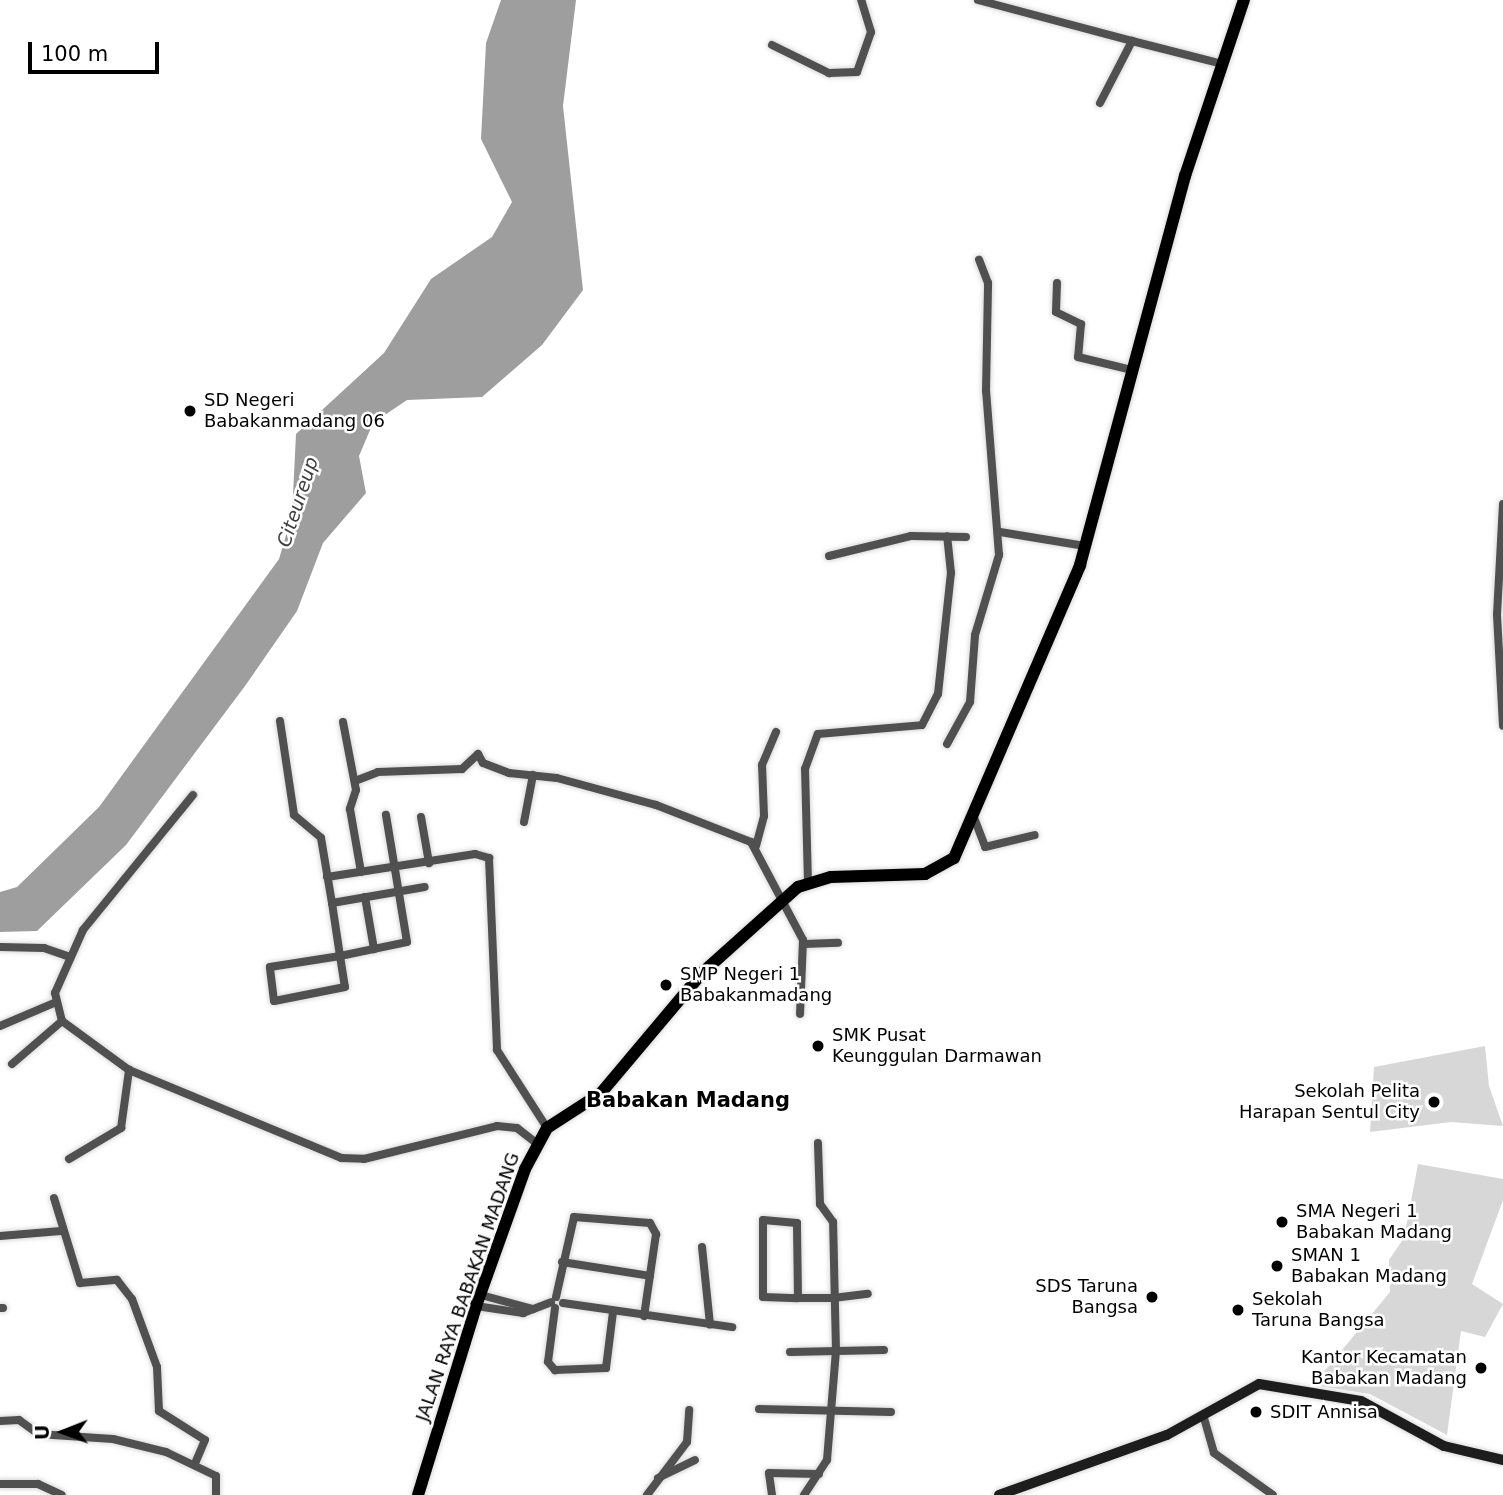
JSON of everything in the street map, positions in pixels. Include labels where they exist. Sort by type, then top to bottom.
[{"type":"main road","name":"JALAN RAYA BABAKAN MADANG","points":[[418,1495],[479,1301],[536,1143],[547,1128],[601,1093],[702,973],[778,902],[808,883],[942,869],[954,858],[1085,546],[1132,370],[1244,0]]},
{"type":"main road","points":[[999,1495],[1204,1418],[1240,1389],[1274,1384],[1361,1401],[1444,1446],[1503,1460]]},
{"type":"street","points":[[772,45],[829,73],[858,72],[871,32],[861,0]]},
{"type":"street","points":[[978,0],[1223,64]]},
{"type":"street","points":[[1100,103],[1132,41]]},
{"type":"street","points":[[947,744],[970,702],[975,635],[997,573],[1000,532],[986,391],[988,283],[979,260]]},
{"type":"street","points":[[1057,284],[1056,313],[1081,324],[1078,357],[1132,370]]},
{"type":"street","points":[[1503,504],[1497,626],[1503,726]]},
{"type":"street","points":[[1000,532],[1085,546]]},
{"type":"street","points":[[829,556],[911,536],[965,537]]},
{"type":"street","points":[[808,883],[805,769],[818,734],[922,725],[938,694],[951,573],[947,536]]},
{"type":"street","points":[[280,722],[294,815],[321,838],[340,956],[342,991],[272,1000],[268,969],[340,956],[407,942],[386,815]]},
{"type":"street","points":[[343,722],[355,781],[350,809],[360,872]]},
{"type":"street","points":[[776,732],[762,765],[764,816],[756,846],[778,902],[804,944],[800,1014]]},
{"type":"street","points":[[355,781],[378,772],[462,769],[473,754],[509,773],[533,775],[656,805],[756,846]]},
{"type":"street","points":[[524,822],[533,775]]},
{"type":"street","points":[[193,795],[103,900],[70,957],[54,1003],[62,1021],[129,1070],[348,1159],[498,1126],[517,1128],[536,1143]]},
{"type":"street","points":[[973,814],[985,847],[1035,835]]},
{"type":"street","points":[[421,817],[429,863]]},
{"type":"street","points":[[327,877],[480,853],[492,863],[497,1050],[547,1128]]},
{"type":"street","points":[[332,903],[425,887]]},
{"type":"street","points":[[365,897],[374,949]]},
{"type":"street","points":[[804,944],[838,943]]},
{"type":"street","points":[[0,947],[44,948],[70,957]]},
{"type":"street","points":[[0,1026],[54,1003]]},
{"type":"street","points":[[12,1064],[62,1021]]},
{"type":"street","points":[[69,1159],[121,1128],[129,1070]]},
{"type":"street","points":[[804,1495],[820,1474],[832,1410],[835,1351],[833,1222],[820,1204],[818,1143]]},
{"type":"street","points":[[54,1198],[61,1231],[81,1284],[117,1280],[132,1299],[157,1367],[159,1411],[204,1438],[195,1464]]},
{"type":"street","points":[[613,1312],[606,1368],[555,1370],[548,1362],[562,1262],[574,1217],[650,1223],[656,1234],[643,1316]]},
{"type":"street","points":[[798,1298],[797,1223],[763,1220],[760,1294],[798,1298],[833,1298],[868,1294]]},
{"type":"street","points":[[0,1236],[61,1231]]},
{"type":"street","points":[[702,1247],[710,1325]]},
{"type":"street","points":[[562,1262],[650,1276]]},
{"type":"street","points":[[479,1301],[533,1309],[556,1303],[732,1327]]},
{"type":"street","points":[[790,1352],[884,1350]]},
{"type":"street","points":[[759,1409],[891,1412]]},
{"type":"street","points":[[647,1495],[687,1442],[689,1410]]},
{"type":"street","points":[[1204,1418],[1213,1453],[1273,1495]]},
{"type":"street","points":[[0,1421],[19,1420],[38,1434],[121,1440],[195,1464],[216,1476],[216,1495]]},
{"type":"street","points":[[658,1478],[695,1460]]},
{"type":"street","points":[[772,1495],[769,1473],[820,1474]]},
{"type":"street","points":[[2,1495],[1,1484],[62,1495]]},
{"type":"shaded area","points":[[1485,1046],[1489,1086],[1503,1126],[1451,1122],[1370,1132],[1374,1067]]},
{"type":"shaded area","points":[[1418,1164],[1503,1179],[1503,1200],[1472,1284],[1503,1304],[1485,1337],[1461,1331],[1447,1435],[1370,1394],[1313,1385],[1390,1292],[1389,1260],[1404,1238]]},
{"type":"water","name":"Citeureup","points":[[501,0],[576,0],[563,106],[583,290],[542,345],[482,397],[407,400],[373,423],[359,456],[366,493],[323,543],[297,611],[245,686],[126,845],[37,931],[0,932],[0,892],[17,887],[99,807],[279,559],[292,515],[296,434],[384,353],[431,279],[492,237],[512,202],[481,139],[486,43]]},
{"type":"place","name":"SD Negeri Babakanmadang 06","points":[[190,411]]},
{"type":"place","name":"SMP Negeri 1 Babakanmadang","points":[[666,985]]},
{"type":"place","name":"SMK Pusat Keunggulan Darmawan","points":[[818,1046]]},
{"type":"place","name":"Sekolah Pelita Harapan Sentul City","points":[[1434,1102]]},
{"type":"place","name":"SMA Negeri 1 Babakan Madang","points":[[1282,1222]]},
{"type":"place","name":"SMAN 1 Babakan Madang","points":[[1277,1266]]},
{"type":"place","name":"SDS Taruna Bangsa","points":[[1152,1297]]},
{"type":"place","name":"Sekolah Taruna Bangsa","points":[[1238,1310]]},
{"type":"place","name":"Kantor Kecamatan Babakan Madang","points":[[1481,1368]]},
{"type":"place","name":"SDIT Annisa","points":[[1256,1412]]},
{"type":"district","name":"Babakan Madang","points":[[688,1100]]}]
